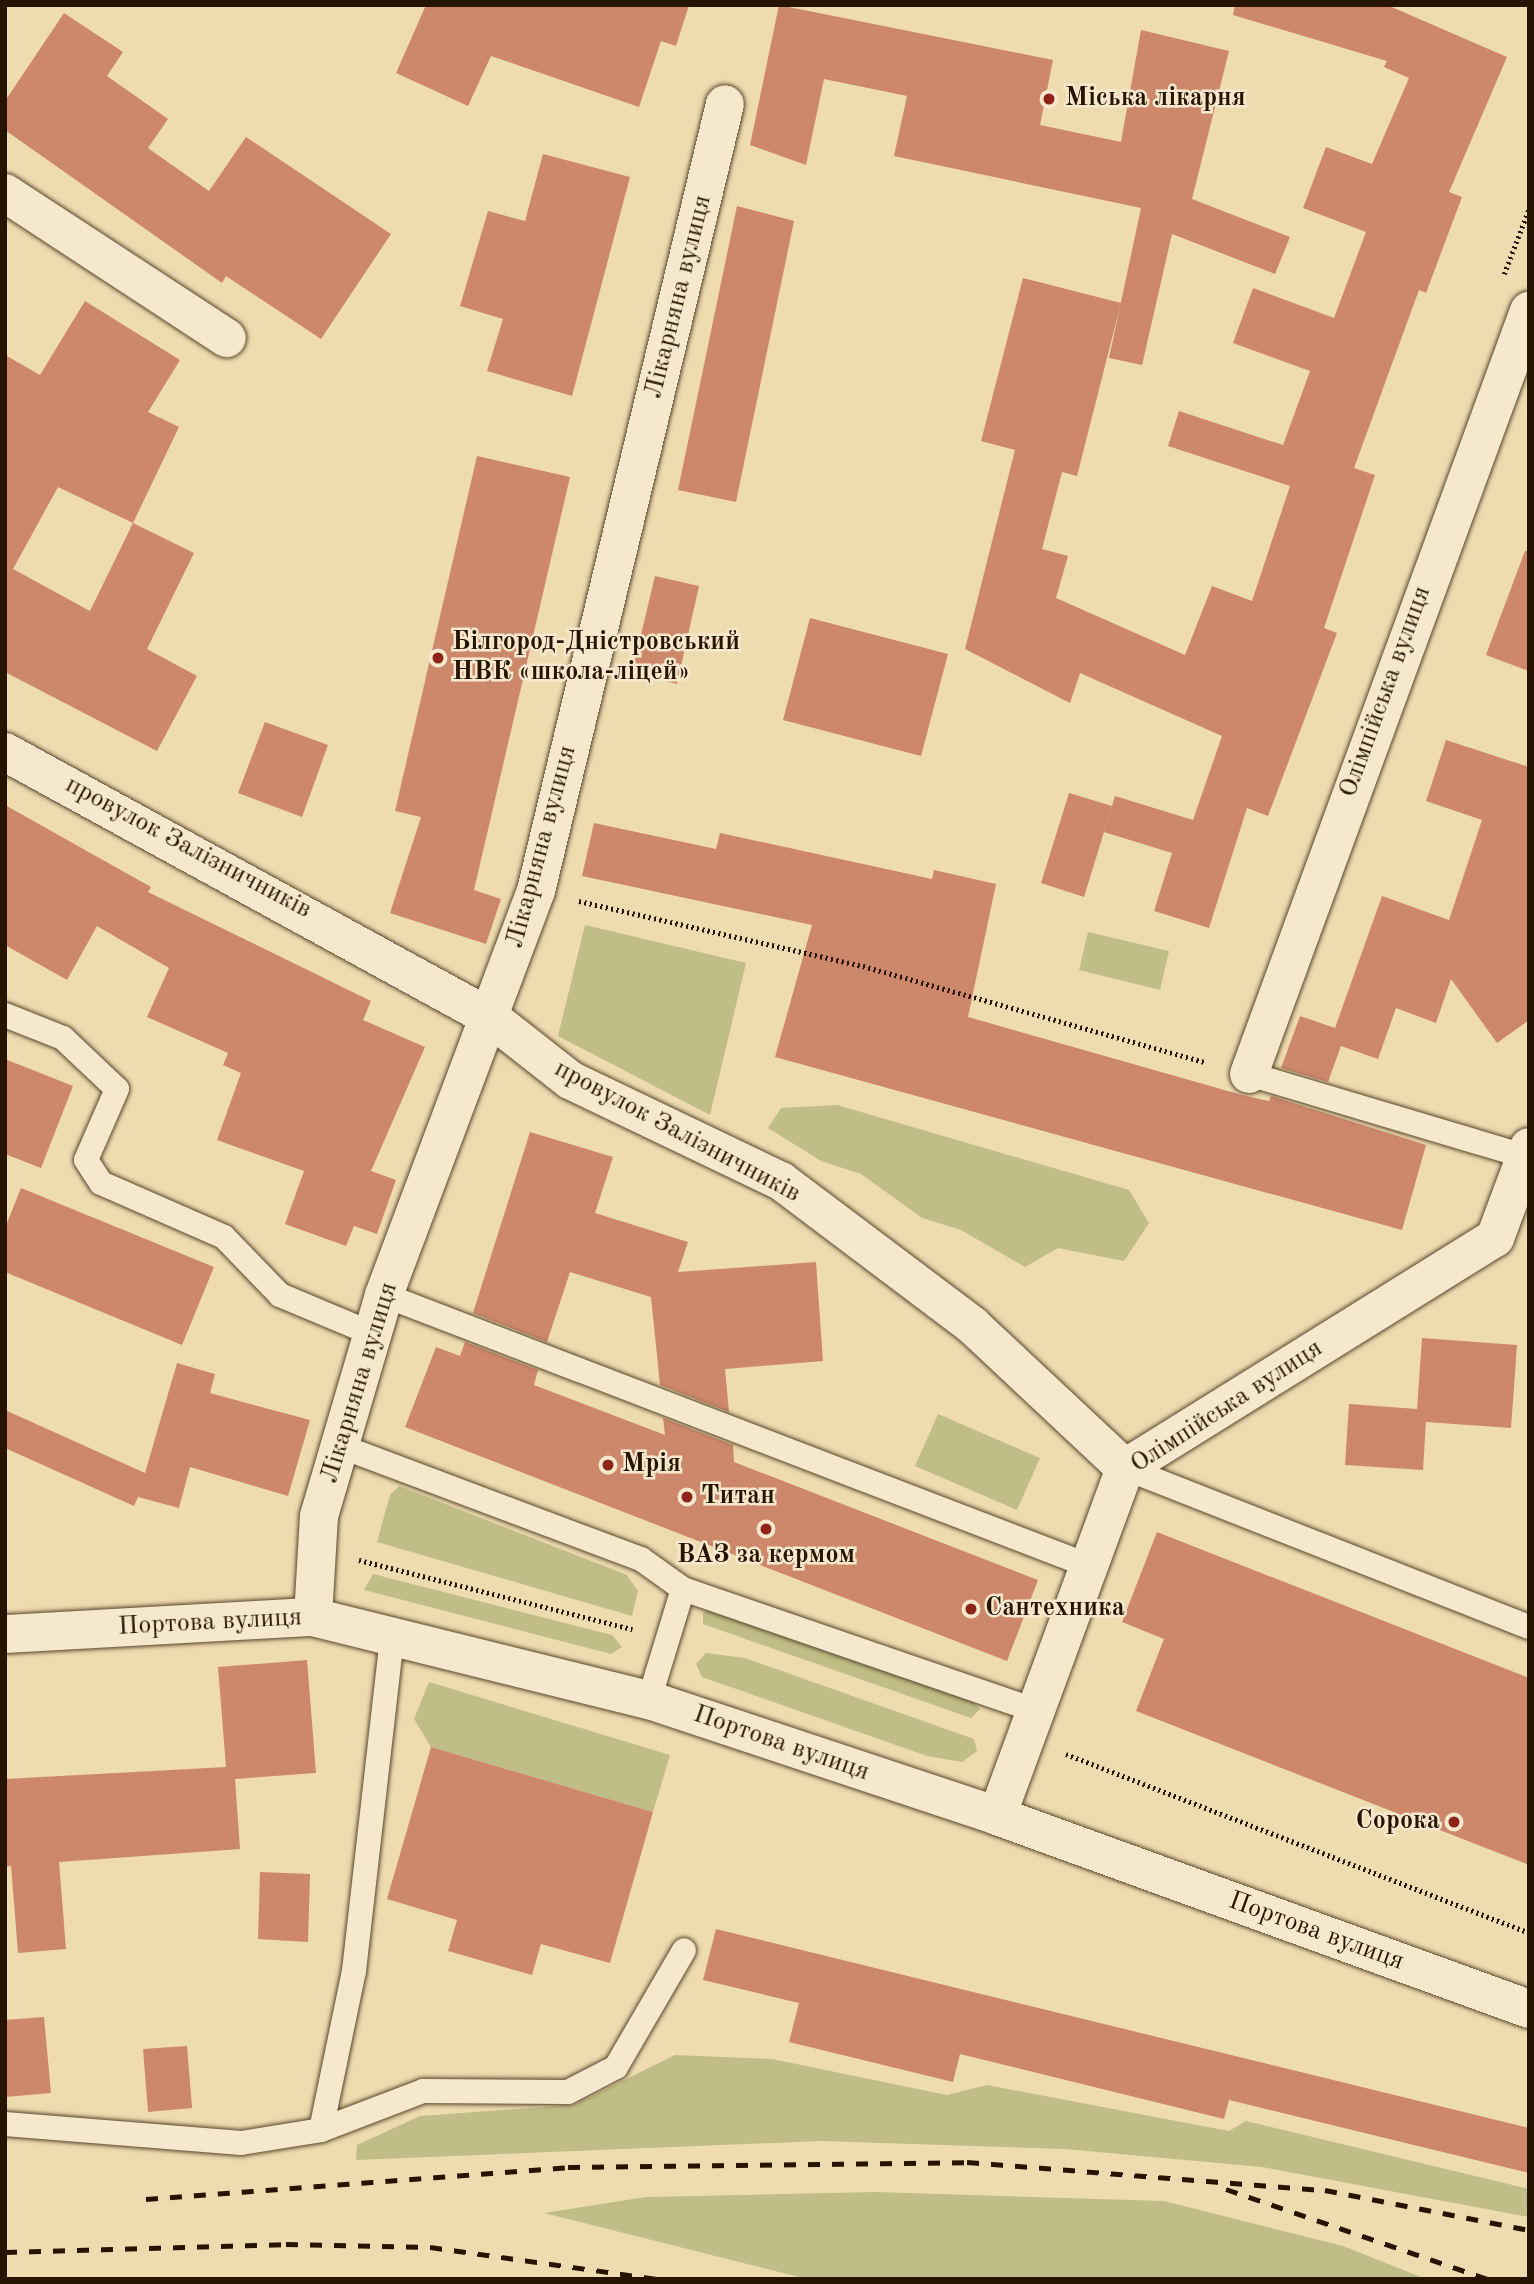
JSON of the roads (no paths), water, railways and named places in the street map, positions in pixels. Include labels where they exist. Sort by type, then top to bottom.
[{"type":"street","name":"Лікарняна вулиця","points":[[313,1617],[319,1516],[384,1296],[491,1017],[536,891],[725,104]]},
{"type":"street","points":[[5,193],[226,338]]},
{"type":"street","name":"Олімпійська вулиця","points":[[1249,1074],[1529,311]]},
{"type":"street","name":"провулок Залізничників","points":[[5,752],[491,1017],[570,1080],[781,1181],[972,1325],[1125,1468]]},
{"type":"street","name":"Олімпійська вулиця","points":[[997,1816],[1087,1565],[1125,1468],[1495,1238],[1527,1152]]},
{"type":"street","name":"Портова вулиця","points":[[5,1634],[313,1617],[649,1700],[997,1816],[1529,2009]]},
{"type":"lane","points":[[5,1015],[62,1038],[117,1088],[86,1160],[101,1183],[225,1237],[280,1295],[373,1334]]},
{"type":"lane","points":[[1249,1074],[1527,1152]]},
{"type":"lane","points":[[384,1296],[1087,1565]]},
{"type":"lane","points":[[340,1446],[641,1559],[683,1589],[1028,1727]]},
{"type":"lane","points":[[1125,1468],[1529,1627]]},
{"type":"lane","points":[[649,1700],[683,1589]]},
{"type":"lane","points":[[321,2130],[354,1970],[393,1637]]},
{"type":"lane","points":[[5,2124],[241,2143],[321,2130],[423,2091],[568,2092],[616,2067],[684,1950]]},
{"type":"railway","points":[[146,2199],[568,2167],[967,2162],[1325,2190],[1529,2230]]},
{"type":"railway","points":[[1226,2189],[1488,2279]]},
{"type":"railway","points":[[5,2252],[286,2244],[430,2247],[659,2279]]},
{"type":"place","name":"Міська лікарня","points":[[1049,99]]},
{"type":"place","name":"Білгород-Дністровський НВК «школа-ліцей»","points":[[438,658]]},
{"type":"place","name":"Мрія","points":[[608,1465]]},
{"type":"place","name":"Титан","points":[[687,1497]]},
{"type":"place","name":"ВАЗ за кермом","points":[[766,1529]]},
{"type":"place","name":"Сантехника","points":[[971,1609]]},
{"type":"place","name":"Сорока","points":[[1454,1822]]}]
